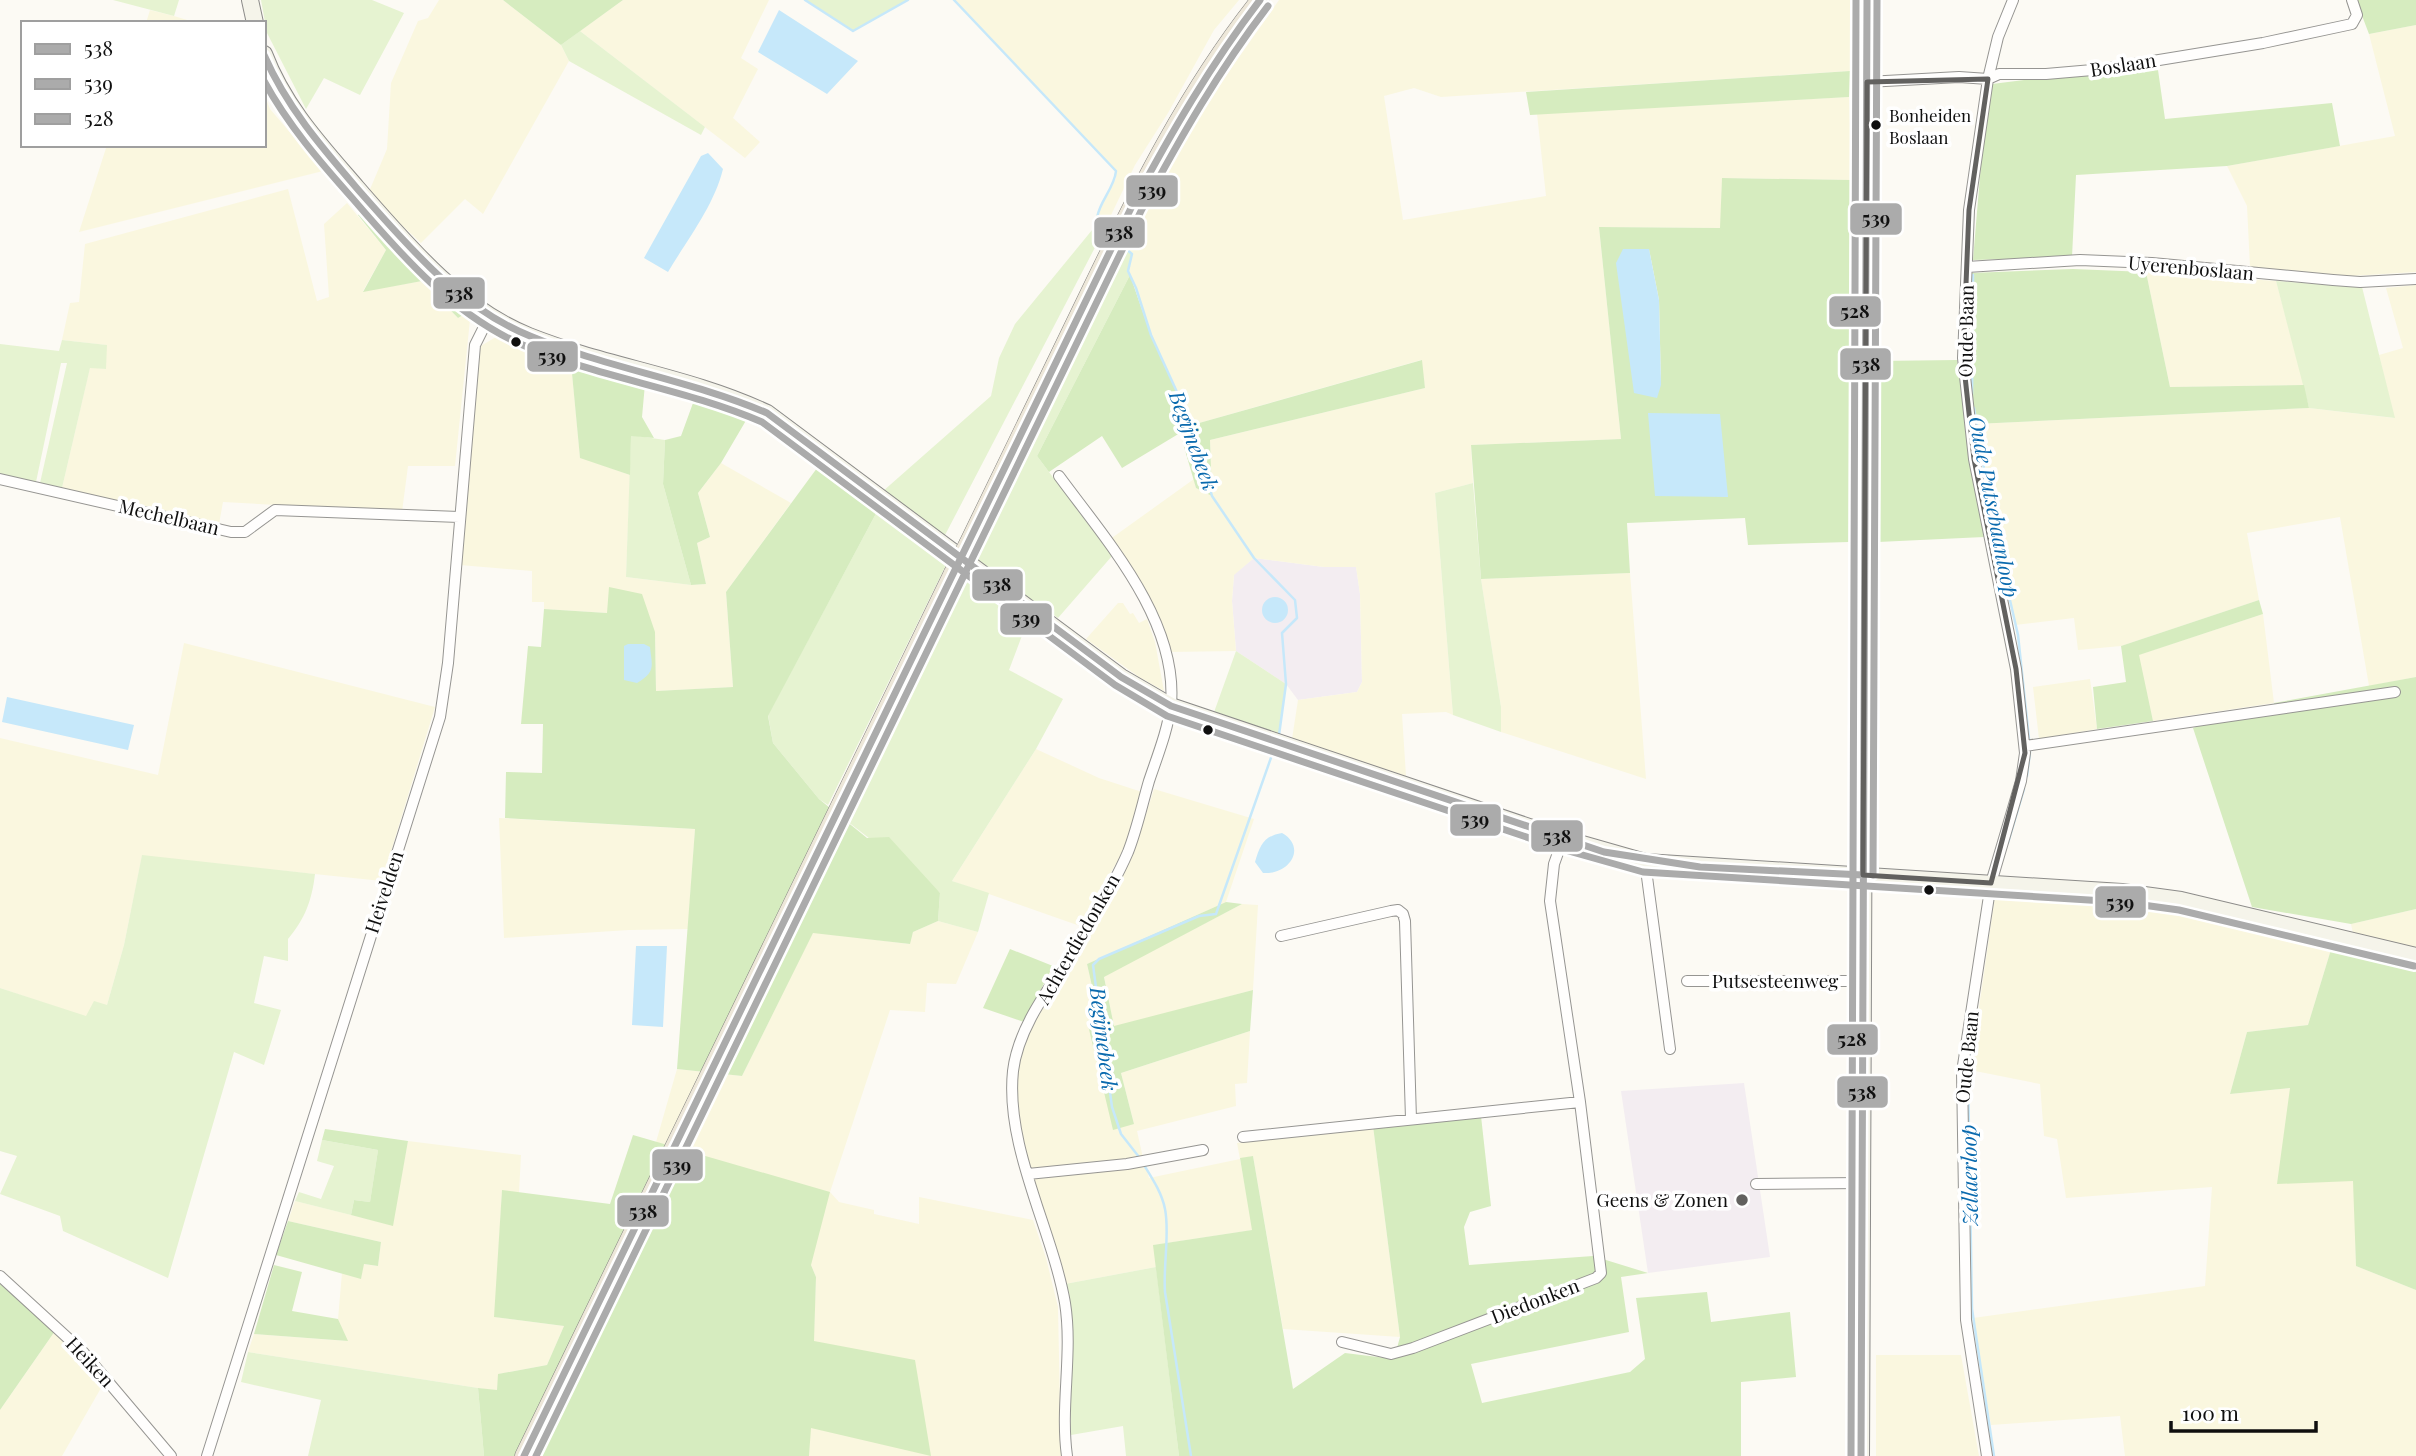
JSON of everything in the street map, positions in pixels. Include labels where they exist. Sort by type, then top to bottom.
[{"type":"main road","points":[[524,1456],[1139,192],[1188,106],[1234,34],[1260,0]]},
{"type":"street","points":[[250,0],[255,21]]},
{"type":"street","name":"Putsesteenweg","points":[[1861,1456],[1867,0]]},
{"type":"street","name":"Oude Baan","points":[[1987,1456],[1966,1320],[1962,1072],[1991,883],[2021,781],[2025,746],[2016,669],[1974,459],[1963,358],[1967,267],[1965,255],[1969,210],[1988,79],[1998,37],[2013,0]]},
{"type":"street","name":"Boslaan","points":[[1867,82],[1958,77],[1988,79],[1999,74],[2046,74],[2104,69],[2346,27],[2352,24],[2357,15],[2352,0]]},
{"type":"street","points":[[266,58],[285,97],[308,132],[382,216],[451,287],[490,315],[540,340],[729,396],[767,413],[1121,677],[1171,706],[1568,841],[1645,862],[2122,892],[2181,900],[2416,956]]},
{"type":"street","name":"Uyerenboslaan","points":[[1967,267],[2080,260],[2152,263],[2360,282],[2416,279]]},
{"type":"street","name":"Heivelden","points":[[207,1456],[440,717],[448,663],[475,345],[490,315]]},
{"type":"street","name":"Achterdiedonken","points":[[1059,476],[1114,552],[1153,616],[1169,671],[1171,706],[1139,820],[1126,856],[1086,931],[1048,990],[1017,1053],[1012,1096],[1028,1174],[1058,1270],[1065,1305],[1067,1456]]},
{"type":"street","name":"Mechelbaan","points":[[0,479],[231,532],[245,532],[275,510],[459,517]]},
{"type":"street","points":[[2025,746],[2395,692]]},
{"type":"street","name":"Diedonken","points":[[1342,1342],[1391,1353],[1413,1348],[1595,1278],[1601,1273],[1580,1102],[1550,901],[1553,864],[1559,850],[1568,841]]},
{"type":"street","points":[[1645,862],[1670,1049]]},
{"type":"street","points":[[1281,936],[1391,911],[1398,910],[1403,914],[1411,1119]]},
{"type":"street","name":"Putsesteenweg","points":[[1687,981],[1863,981]]},
{"type":"street","points":[[1242,1137],[1580,1102]]},
{"type":"street","points":[[1028,1174],[1127,1164],[1203,1150]]},
{"type":"street","points":[[1756,1184],[1862,1183]]},
{"type":"street","name":"Heiken","points":[[0,1276],[83,1352],[172,1456]]},
{"type":"highlighted area","points":[[1988,79],[1969,210],[1963,358],[1974,459],[2016,669],[2025,753],[1991,883],[1863,875],[1867,82]]},
{"type":"shaded area","points":[[439,0],[503,0],[561,45],[569,61],[483,214],[465,199],[421,243],[368,194],[387,149],[391,83],[418,21],[428,18]]},
{"type":"shaded area","points":[[623,0],[769,0],[741,58],[758,69],[733,118],[760,142],[745,158],[580,31]]},
{"type":"shaded area","points":[[954,0],[1239,0],[1214,30],[1168,113],[1135,165],[1102,234],[1096,215],[1116,178],[1116,171]]},
{"type":"shaded area","points":[[1279,0],[1851,0],[1850,71],[1441,97],[1414,88],[1384,96],[1403,220],[1546,196],[1537,114],[1849,97],[1852,180],[1722,178],[1721,228],[1599,227],[1621,439],[1471,445],[1473,483],[1435,493],[1453,715],[1446,712],[1402,714],[1406,776],[1292,739],[1298,700],[1357,692],[1362,682],[1360,594],[1356,567],[1324,567],[1254,558],[1234,575],[1232,601],[1236,651],[1168,652],[1109,540],[1194,479],[1196,488],[1212,495],[1210,440],[1425,388],[1421,360],[1192,425],[1151,335],[1128,271],[1132,254],[1125,248],[1176,147]]},
{"type":"shaded area","points":[[150,10],[190,21],[147,21]]},
{"type":"shaded area","points":[[2416,25],[2416,272],[2350,276],[2250,267],[2247,206],[2227,166],[2395,136],[2369,34]]},
{"type":"shaded area","points":[[266,99],[270,109],[323,171],[79,232],[106,147],[266,147]]},
{"type":"shaded area","points":[[288,189],[317,301],[329,297],[324,224],[347,203],[386,250],[363,291],[422,281],[458,318],[471,310],[455,466],[408,466],[402,512],[223,502],[219,524],[62,488],[90,367],[106,369],[106,345],[62,340],[70,303],[79,302],[85,244]]},
{"type":"shaded area","points":[[2146,272],[2276,281],[2304,385],[2170,387]]},
{"type":"shaded area","points":[[2416,285],[2416,677],[2369,686],[2340,517],[2247,533],[2259,600],[2121,646],[2078,650],[2074,618],[2015,625],[1999,559],[1975,424],[2309,408],[2394,418],[2379,355],[2403,348],[2386,288]]},
{"type":"shaded area","points":[[501,334],[571,363],[580,457],[630,475],[626,577],[691,585],[706,584],[697,543],[710,537],[698,493],[721,463],[791,503],[726,592],[733,687],[656,691],[655,632],[607,613],[544,609],[544,602],[532,602],[532,571],[460,565],[479,347]]},
{"type":"shaded area","points":[[1254,558],[1324,567],[1356,566],[1360,594],[1362,682],[1357,692],[1298,700],[1286,684],[1236,651],[1232,601],[1234,574]]},
{"type":"shaded area","points":[[1630,573],[1646,779],[1501,732],[1501,707],[1481,579]]},
{"type":"shaded area","points":[[1118,603],[1123,603],[1139,623],[1147,619],[1155,642],[1164,691],[1139,677],[1086,639]]},
{"type":"shaded area","points":[[2263,614],[2274,703],[2153,721],[2138,655]]},
{"type":"shaded area","points":[[184,643],[435,707],[382,881],[142,856],[124,945],[107,1005],[86,1017],[0,988],[0,738],[158,775]]},
{"type":"shaded area","points":[[2090,679],[2097,729],[2039,739],[2033,687]]},
{"type":"shaded area","points":[[1036,749],[1099,778],[1142,792],[1125,848],[1080,926],[952,881]]},
{"type":"shaded area","points":[[1154,789],[1254,819],[1226,902],[1087,964],[1099,1018],[1087,1022],[1134,1124],[1121,1073],[1250,1031],[1247,1083],[1235,1084],[1236,1106],[1137,1131],[1143,1158],[1030,1169],[1016,1109],[1015,1072],[1027,1036],[1134,852]]},
{"type":"shaded area","points":[[499,818],[695,829],[688,929],[504,938]]},
{"type":"shaded area","points":[[1995,896],[2158,906],[2333,943],[2308,1025],[2247,1032],[2230,1094],[2291,1088],[2354,1181],[2356,1266],[2416,1290],[2416,1456],[2125,1456],[2120,1416],[1991,1425],[1973,1318],[2205,1286],[2212,1187],[2066,1198],[2057,1139],[2044,1136],[2040,1084],[1970,1070]]},
{"type":"shaded area","points":[[1242,904],[1258,905],[1253,990],[1114,1027],[1104,976]]},
{"type":"shaded area","points":[[2416,909],[2416,949],[2353,933],[2351,924]]},
{"type":"shaded area","points":[[938,921],[978,932],[956,984],[927,983],[925,1012],[890,1010],[830,1192],[839,1202],[874,1210],[874,1214],[919,1224],[919,1197],[1033,1220],[1058,1307],[1061,1456],[809,1456],[816,1277],[811,1265],[656,1142],[677,1069],[742,1076],[813,932],[909,944],[913,932]]},
{"type":"shaded area","points":[[1744,1083],[1770,1257],[1648,1273],[1621,1091]]},
{"type":"shaded area","points":[[1373,1126],[1400,1337],[1283,1329],[1253,1156],[1240,1159],[1237,1143]]},
{"type":"shaded area","points":[[408,1141],[521,1155],[519,1193],[502,1191],[495,1317],[564,1326],[547,1365],[499,1374],[497,1391],[248,1352],[254,1334],[347,1341],[338,1319],[342,1273],[361,1278],[363,1264],[378,1266],[381,1242],[288,1221],[295,1201],[392,1225]]},
{"type":"shaded area","points":[[1240,1159],[1253,1230],[1154,1245],[1156,1267],[1065,1284],[1032,1178],[1146,1167],[1149,1178]]},
{"type":"shaded area","points":[[55,1331],[105,1381],[62,1456],[0,1456],[0,1410]]},
{"type":"shaded area","points":[[1876,1355],[1961,1355],[1979,1456],[1876,1456]]},
{"type":"green space","points":[[113,0],[179,0],[174,16]]},
{"type":"green space","points":[[261,0],[372,0],[404,13],[360,95],[324,78],[306,109],[267,33]]},
{"type":"green space","points":[[503,0],[623,0],[561,45]]},
{"type":"green space","points":[[805,0],[908,0],[853,31]]},
{"type":"green space","points":[[2356,0],[2416,0],[2416,25],[2369,34]]},
{"type":"green space","points":[[580,31],[705,127],[701,135],[569,61],[561,45]]},
{"type":"green space","points":[[2157,63],[2165,119],[2332,103],[2340,146],[2227,166],[2076,175],[2072,257],[1973,260],[1981,164],[1992,84]]},
{"type":"green space","points":[[1850,71],[1849,97],[1530,115],[1526,92]]},
{"type":"green space","points":[[1722,178],[1852,180],[1849,542],[1748,545],[1745,518],[1627,523],[1630,573],[1481,579],[1471,445],[1621,439],[1599,227],[1720,228]],"holes":[[[1649,249],[1659,300],[1661,385]]]},
{"type":"green space","points":[[365,209],[471,310],[458,318],[422,281],[363,292],[386,250],[358,215]]},
{"type":"green space","points":[[1097,224],[1102,234],[944,537],[882,492],[991,396],[999,358],[1015,324]]},
{"type":"green space","points":[[1125,248],[1132,254],[1128,271],[1130,275],[1037,456],[1112,556],[1058,618],[971,558]]},
{"type":"green space","points":[[2073,269],[2146,272],[2170,387],[2304,385],[2309,408],[1975,424],[1967,368],[1971,273]]},
{"type":"green space","points":[[1130,275],[1151,336],[1192,425],[1422,360],[1425,388],[1210,440],[1212,496],[1196,488],[1180,433],[1122,468],[1102,436],[1049,472],[1037,456]]},
{"type":"green space","points":[[2276,281],[2362,287],[2395,418],[2309,408]]},
{"type":"green space","points":[[62,340],[107,345],[106,369],[90,368],[62,488],[40,483],[67,363],[61,363],[36,482],[0,474],[0,344],[59,351]]},
{"type":"green space","points":[[1957,360],[1984,537],[1878,542],[1877,361]]},
{"type":"green space","points":[[571,363],[645,384],[642,417],[654,438],[631,436],[630,475],[580,458]]},
{"type":"green space","points":[[697,392],[751,412],[721,463],[698,493],[710,537],[697,543],[706,584],[691,585],[663,484],[665,440],[681,436]]},
{"type":"green space","points":[[631,435],[665,440],[663,484],[691,585],[626,577]]},
{"type":"green space","points":[[820,464],[880,506],[768,716],[773,743],[819,799],[867,838],[889,837],[940,893],[938,921],[913,932],[910,944],[813,933],[742,1076],[677,1069],[695,829],[505,818],[506,772],[542,773],[543,724],[521,724],[528,646],[541,647],[544,609],[607,613],[609,587],[642,594],[655,632],[656,691],[733,687],[726,592]]},
{"type":"green space","points":[[1473,483],[1481,579],[1501,707],[1501,732],[1453,715],[1435,493]]},
{"type":"green space","points":[[880,506],[949,559],[828,805],[819,799],[773,743],[768,715]]},
{"type":"green space","points":[[964,569],[1029,617],[1009,670],[1063,699],[1036,749],[952,881],[989,893],[978,932],[938,921],[940,893],[843,818]]},
{"type":"green space","points":[[2259,600],[2263,614],[2139,655],[2153,721],[2097,729],[2093,687],[2126,682],[2121,646]]},
{"type":"green space","points":[[1236,651],[1286,684],[1279,736],[1213,715]]},
{"type":"green space","points":[[2416,677],[2416,909],[2351,924],[2252,907],[2193,728],[2275,713],[2274,703]]},
{"type":"green space","points":[[142,855],[315,874],[307,909],[288,939],[288,961],[264,956],[254,1003],[281,1010],[264,1065],[234,1052],[168,1278],[63,1231],[60,1216],[0,1194],[17,1156],[0,1151],[0,988],[86,1016],[94,1001],[107,1005],[124,945]]},
{"type":"green space","points":[[1226,902],[1242,904],[1104,977],[1114,1026],[1253,990],[1250,1031],[1121,1073],[1134,1124],[1113,1130],[1087,1021],[1099,1017],[1087,964]]},
{"type":"green space","points":[[2333,943],[2416,966],[2416,1290],[2356,1266],[2353,1181],[2277,1184],[2290,1088],[2230,1094],[2247,1032],[2308,1025]]},
{"type":"green space","points":[[1010,949],[1053,966],[1024,1022],[983,1008]]},
{"type":"green space","points":[[1481,1116],[1491,1206],[1470,1212],[1464,1227],[1469,1265],[1593,1256],[1648,1273],[1621,1277],[1629,1332],[1471,1364],[1482,1403],[1630,1372],[1645,1359],[1636,1298],[1707,1292],[1711,1322],[1790,1312],[1796,1377],[1741,1382],[1741,1456],[1179,1456],[1153,1245],[1252,1230],[1240,1158],[1253,1156],[1293,1389],[1345,1353],[1394,1359],[1400,1337],[1373,1126]]},
{"type":"green space","points":[[325,1129],[408,1141],[393,1226],[351,1215],[354,1200],[370,1202],[378,1150],[322,1140]]},
{"type":"green space","points":[[633,1135],[830,1192],[811,1265],[816,1277],[814,1341],[915,1360],[931,1456],[811,1428],[809,1456],[484,1456],[478,1388],[497,1390],[498,1374],[547,1365],[564,1326],[494,1317],[502,1190],[610,1204]]},
{"type":"green space","points":[[322,1140],[378,1150],[370,1202],[354,1200],[351,1215],[295,1201],[299,1192],[321,1199],[334,1166],[317,1161]]},
{"type":"green space","points":[[288,1221],[381,1242],[378,1266],[364,1264],[361,1279],[276,1255]]},
{"type":"green space","points":[[274,1265],[302,1272],[292,1311],[338,1319],[348,1341],[254,1334]]},
{"type":"green space","points":[[1156,1267],[1179,1456],[1126,1456],[1123,1426],[1071,1435],[1071,1308],[1065,1284]]},
{"type":"green space","points":[[0,1284],[55,1331],[0,1410]]},
{"type":"green space","points":[[248,1352],[478,1388],[484,1456],[308,1456],[321,1400],[241,1382]]},
{"type":"water","points":[[779,10],[858,61],[827,94],[758,52]]},
{"type":"water","points":[[708,153],[723,169],[719,183],[707,209],[668,272],[644,258],[701,156]]},
{"type":"water","points":[[1623,249],[1649,249],[1659,300],[1661,385],[1657,398],[1634,393],[1616,263]]},
{"type":"water","points":[[1648,413],[1720,414],[1728,497],[1655,496]]},
{"type":"water","points":[[1275,597],[1284,601],[1288,610],[1284,619],[1275,623],[1266,619],[1262,610],[1266,601]]},
{"type":"water","points":[[644,644],[650,647],[650,672],[637,683],[624,680],[624,646]]},
{"type":"water","points":[[7,697],[134,725],[128,750],[2,722]]},
{"type":"water","points":[[1282,833],[1293,845],[1292,859],[1281,870],[1263,873],[1255,862],[1259,851],[1267,839]]},
{"type":"water","points":[[636,946],[667,946],[663,1027],[632,1025]]},
{"type":"waterway","name":"Begijnebeek","points":[[805,0],[853,31],[908,0]]},
{"type":"waterway","name":"Begijnebeek","points":[[954,0],[1116,171],[1098,213],[1099,230],[1106,238]]},
{"type":"waterway","name":"Begijnebeek","points":[[1125,248],[1132,254],[1128,271],[1151,335],[1192,425],[1212,496],[1254,558],[1295,600],[1297,618],[1282,633],[1286,684],[1279,735]]},
{"type":"waterway","name":"Oude Putsebaanloop","points":[[1972,394],[1973,275]]},
{"type":"waterway","name":"Oude Putsebaanloop","points":[[1974,408],[1995,535],[2018,635],[2029,739]]},
{"type":"waterway","name":"Begijnebeek","points":[[1139,1157],[1121,1134],[1112,1107],[1093,965],[1099,959],[1199,916],[1216,914],[1273,752]]},
{"type":"waterway","name":"Zellaerloop","points":[[2027,776],[2030,752]]},
{"type":"waterway","name":"Zellaerloop","points":[[2008,843],[2024,789]]},
{"type":"waterway","name":"Zellaerloop","points":[[1970,1053],[1968,1072],[1972,1309],[1994,1456]]},
{"type":"waterway","name":"Begijnebeek","points":[[1144,1165],[1159,1191],[1165,1209],[1165,1292],[1191,1456]]},
{"type":"transit line","name":"538","points":[[524,1456],[1133,204],[1192,99],[1260,0]]},
{"type":"transit line","name":"528","points":[[1851,1456],[1856,0]]},
{"type":"transit line","name":"538","points":[[1861,1456],[1867,0]]},
{"type":"transit line","name":"539","points":[[1873,875],[1877,0]]},
{"type":"transit line","name":"539","points":[[536,1456],[1142,209],[1201,105],[1268,6]]},
{"type":"transit line","name":"538","points":[[266,59],[295,111],[347,177],[438,275],[481,310],[530,336],[559,347],[708,392],[767,413],[1121,677],[1171,706],[1604,852],[1700,867],[1863,875]]},
{"type":"transit line","name":"539","points":[[266,84],[305,143],[410,263],[475,318],[525,346],[554,357],[703,401],[762,422],[1115,685],[1167,716],[1565,850],[1643,872],[2121,902],[2179,910],[2414,966]]},
{"type":"place","name":"Bonheiden Boslaan","points":[[1876,125]]},
{"type":"place","name":"Geens & Zonen","points":[[1742,1200]]}]
